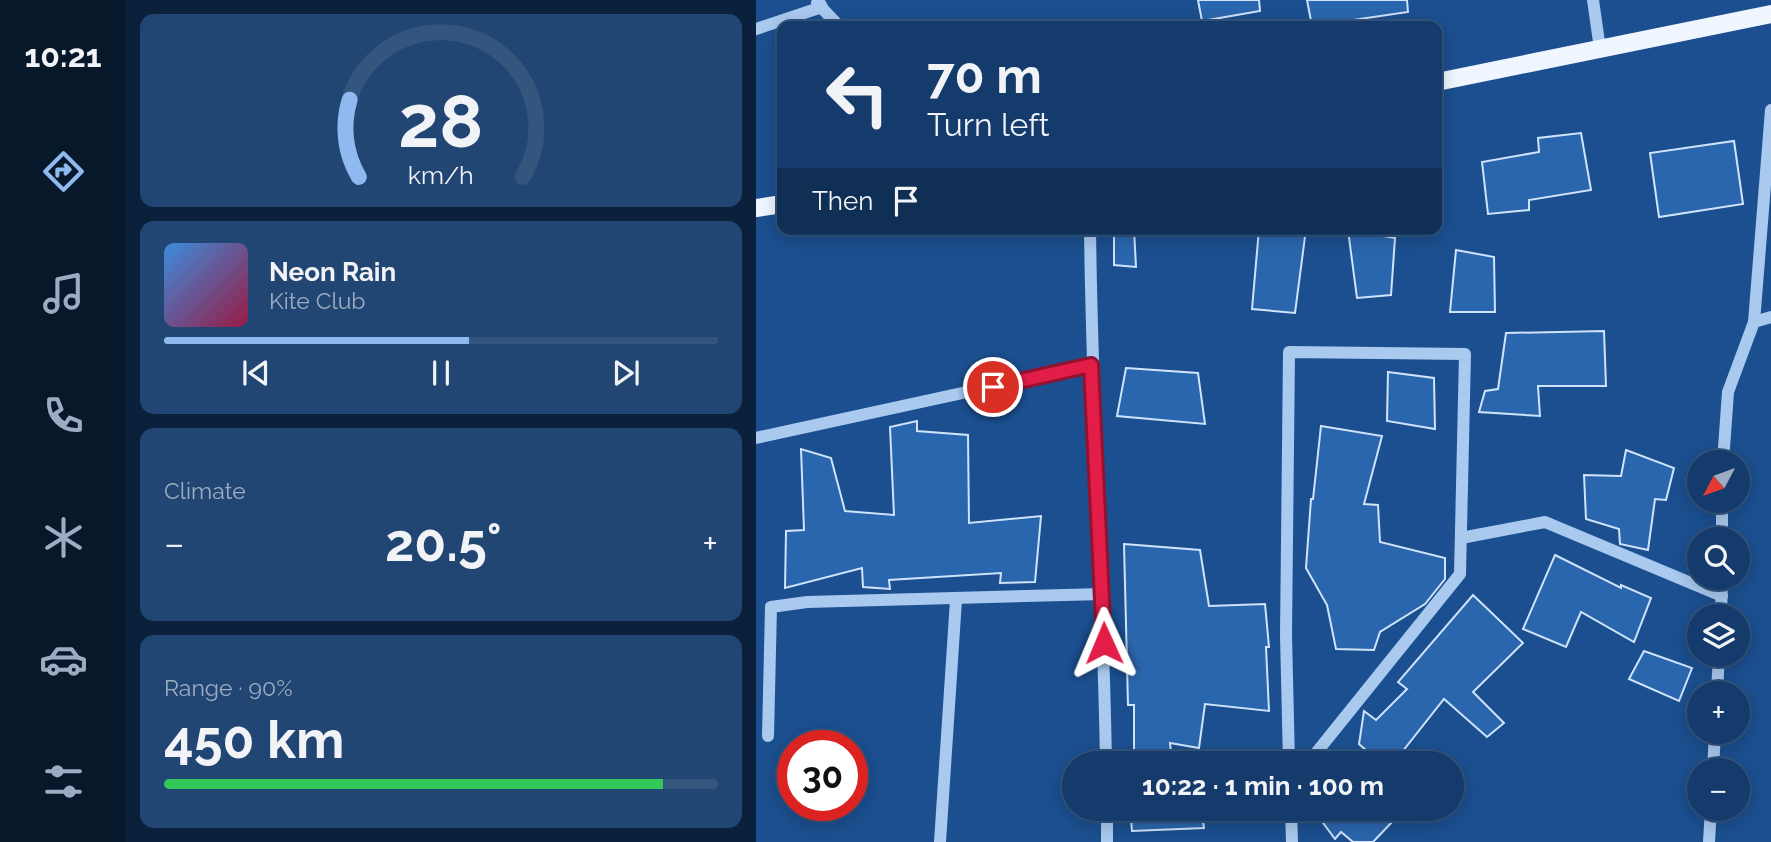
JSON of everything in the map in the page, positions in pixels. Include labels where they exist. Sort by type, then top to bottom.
[{"type":"main road","points":[[1442,81],[1771,14]]},
{"type":"main road","points":[[756,208],[777,205]]},
{"type":"street","points":[[1593,0],[1600,49]]},
{"type":"street","points":[[756,29],[818,2],[835,21]]},
{"type":"street","points":[[1724,450],[1728,393],[1754,322],[1771,110]]},
{"type":"street","points":[[1090,235],[1091,365],[1103,594],[1106,751]]},
{"type":"street","points":[[1754,322],[1771,317]]},
{"type":"street","points":[[1290,751],[1286,635],[1289,352],[1465,354],[1461,574],[1318,751]]},
{"type":"street","points":[[756,438],[1091,365]]},
{"type":"street","points":[[1461,538],[1545,523],[1722,596]]},
{"type":"street","points":[[1722,590],[1722,604]]},
{"type":"street","points":[[768,736],[771,607],[807,602],[1103,594]]},
{"type":"street","points":[[940,842],[956,600]]},
{"type":"street","points":[[1107,821],[1107,842]]},
{"type":"street","points":[[1291,821],[1292,842]]},
{"type":"street","points":[[1709,842],[1710,821]]},
{"type":"building","points":[[1198,0],[1259,0],[1260,11],[1202,21]]},
{"type":"building","points":[[1307,0],[1407,0],[1408,12],[1346,21],[1311,21]]},
{"type":"building","points":[[1581,133],[1591,190],[1529,200],[1529,210],[1488,214],[1482,162],[1539,152],[1538,138]]},
{"type":"building","points":[[1734,141],[1743,204],[1659,217],[1650,153]]},
{"type":"building","points":[[1114,235],[1134,235],[1136,267],[1114,265]]},
{"type":"building","points":[[1258,235],[1305,235],[1295,313],[1252,309]]},
{"type":"building","points":[[1349,235],[1395,238],[1391,295],[1357,298]]},
{"type":"building","points":[[1456,250],[1494,257],[1495,312],[1450,312]]},
{"type":"building","points":[[1604,331],[1606,386],[1538,386],[1540,416],[1479,412],[1485,391],[1498,389],[1506,333]]},
{"type":"building","points":[[1126,368],[1198,373],[1205,424],[1117,416]]},
{"type":"building","points":[[1388,372],[1434,378],[1435,429],[1387,421]]},
{"type":"building","points":[[917,421],[917,431],[968,435],[969,523],[1041,516],[1035,582],[1000,583],[1001,573],[889,580],[890,589],[863,587],[862,568],[785,588],[786,531],[804,530],[801,449],[831,458],[845,511],[894,515],[890,427]]},
{"type":"building","points":[[1321,426],[1382,436],[1364,504],[1378,505],[1380,542],[1445,558],[1445,579],[1425,604],[1380,632],[1374,650],[1336,649],[1327,605],[1306,568],[1311,499]]},
{"type":"building","points":[[1626,450],[1674,468],[1666,500],[1655,499],[1648,550],[1620,544],[1619,529],[1586,519],[1584,475],[1621,476]]},
{"type":"building","points":[[1124,544],[1200,550],[1209,606],[1265,604],[1269,647],[1266,647],[1269,711],[1205,704],[1199,748],[1170,743],[1171,751],[1134,751],[1134,705],[1128,705]]},
{"type":"building","points":[[1555,555],[1621,588],[1621,585],[1651,598],[1634,642],[1581,612],[1566,647],[1523,629]]},
{"type":"building","points":[[1473,595],[1523,643],[1473,692],[1504,723],[1487,737],[1444,699],[1403,751],[1367,751],[1359,744],[1364,711],[1376,720],[1407,689],[1398,682]]},
{"type":"building","points":[[1644,651],[1692,668],[1679,701],[1629,679]]},
{"type":"building","points":[[1131,821],[1203,821],[1204,828],[1132,831]]},
{"type":"building","points":[[1322,821],[1392,822],[1373,842],[1353,842],[1341,832],[1335,839]]},
{"type":"route","points":[[993,387],[1091,365],[1104,643]]}]
